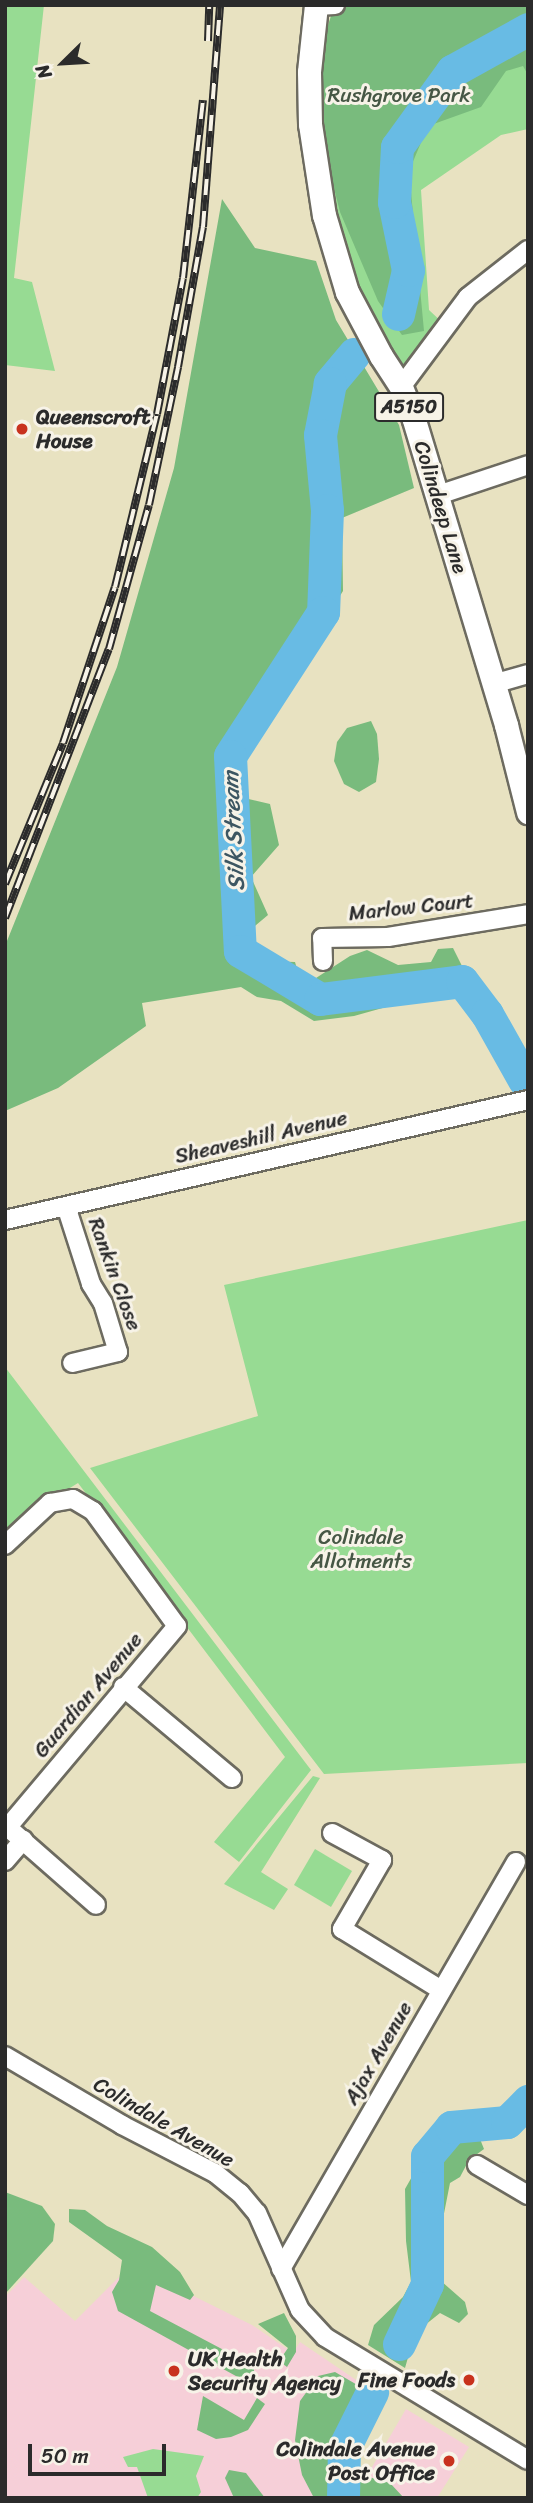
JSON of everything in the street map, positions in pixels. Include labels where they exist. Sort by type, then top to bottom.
[{"type":"main road","name":"Colindeep Lane","points":[[316,6],[309,72],[310,111],[324,215],[347,292],[401,387],[438,495],[528,813]]},
{"type":"street","points":[[316,6],[335,5]]},
{"type":"street","points":[[401,387],[468,298],[528,250]]},
{"type":"street","points":[[438,495],[528,465]]},
{"type":"street","points":[[493,684],[528,674]]},
{"type":"street","name":"Marlow Court","points":[[323,961],[321,938],[388,937],[528,914]]},
{"type":"street","name":"Sheaveshill Avenue","points":[[5,1220],[528,1100]]},
{"type":"street","name":"Rankin Close","points":[[66,1206],[91,1284],[103,1303],[118,1352],[72,1363]]},
{"type":"street","name":"Guardian Avenue","points":[[5,1545],[50,1503],[73,1499],[93,1511],[177,1626],[6,1826]]},
{"type":"street","points":[[123,1688],[232,1778]]},
{"type":"street","points":[[6,1826],[96,1905]]},
{"type":"street","points":[[332,1833],[382,1860],[342,1929],[441,1990]]},
{"type":"street","points":[[5,1861],[23,1840]]},
{"type":"street","name":"Ajax Avenue","points":[[281,2269],[516,1862]]},
{"type":"street","name":"Colindale Avenue","points":[[5,2056],[122,2125],[215,2172],[240,2193],[257,2213],[300,2310],[325,2337],[528,2460]]},
{"type":"street","points":[[477,2165],[528,2195]]},
{"type":"shaded area","name":"UK Health Security Agency","points":[[131,2265],[252,2325],[293,2353],[300,2342],[368,2388],[337,2444],[333,2479],[336,2498],[5,2498],[5,2297],[24,2277],[75,2321]]},
{"type":"shaded area","points":[[406,2409],[469,2447],[437,2498],[365,2498],[358,2491]]},
{"type":"green space","points":[[5,5],[44,5],[14,278],[32,282],[55,371],[5,365]]},
{"type":"green space","name":"Rushgrove Park","points":[[335,5],[528,5],[528,129],[501,135],[421,190],[429,310],[446,326],[401,387],[347,297],[308,81]]},
{"type":"green space","name":"Rushgrove Park","points":[[528,5],[528,75],[523,66],[506,71],[481,107],[428,126],[409,171],[424,331],[402,335],[378,301],[340,212],[316,95],[326,32],[334,7]]},
{"type":"green space","points":[[222,199],[255,248],[316,261],[336,320],[399,425],[414,488],[342,518],[343,591],[254,733],[236,768],[240,797],[270,804],[279,845],[251,877],[268,915],[249,931],[264,961],[295,962],[299,976],[316,978],[350,956],[367,950],[398,965],[431,962],[438,949],[453,948],[466,974],[488,996],[454,988],[354,1016],[314,1021],[281,1001],[257,997],[241,987],[142,1003],[146,1026],[58,1088],[5,1111],[5,946],[117,667],[174,468]]},
{"type":"green space","points":[[371,721],[377,734],[379,759],[376,782],[359,792],[344,784],[334,761],[337,742],[347,728]]},
{"type":"green space","name":"Colindale Allotments","points":[[528,1220],[528,1763],[324,1774],[90,1468],[258,1416],[224,1285]]},
{"type":"green space","points":[[5,1367],[311,1770],[239,1862],[214,1842],[285,1757],[78,1483],[39,1507],[5,1540]]},
{"type":"green space","points":[[313,1776],[320,1778],[261,1872],[288,1889],[274,1910],[224,1884]]},
{"type":"green space","points":[[315,1849],[352,1871],[331,1907],[294,1885]]},
{"type":"green space","points":[[465,2134],[480,2139],[484,2149],[469,2160],[460,2177],[450,2183],[438,2244],[441,2281],[465,2302],[468,2314],[459,2323],[440,2313],[425,2325],[411,2347],[405,2368],[368,2345],[374,2325],[403,2297],[411,2282],[406,2241],[405,2189],[430,2145]]},
{"type":"green space","points":[[5,2192],[42,2206],[55,2224],[53,2241],[5,2294]]},
{"type":"green space","points":[[69,2209],[85,2210],[107,2226],[152,2247],[180,2272],[194,2295],[190,2300],[156,2285],[150,2311],[254,2366],[254,2386],[118,2311],[112,2292],[119,2280],[122,2260],[69,2222]]},
{"type":"green space","points":[[284,2313],[296,2336],[296,2352],[287,2367],[279,2361],[288,2348],[258,2324]]},
{"type":"green space","points":[[335,2372],[366,2390],[336,2452],[337,2474],[362,2475],[390,2483],[404,2498],[314,2498],[302,2475],[295,2440],[300,2401],[318,2376]]},
{"type":"green space","points":[[203,2396],[244,2420],[257,2398],[265,2404],[248,2430],[231,2437],[216,2439],[197,2430]]},
{"type":"green space","points":[[153,2449],[204,2456],[196,2476],[201,2492],[197,2498],[148,2498],[137,2467],[128,2467],[123,2457]]},
{"type":"green space","points":[[229,2470],[246,2473],[265,2498],[234,2498],[225,2478]]},
{"type":"waterway","name":"Silk Stream","points":[[398,314],[408,270],[394,202],[397,147],[452,71],[528,29]]},
{"type":"waterway","name":"Silk Stream","points":[[354,354],[330,383],[320,435],[327,510],[323,612],[230,756],[240,951],[320,999],[462,981],[487,1014],[524,1080]]},
{"type":"waterway","name":"Silk Stream","points":[[399,2344],[427,2284],[427,2156],[451,2127],[507,2122],[528,2101]]},
{"type":"waterway","name":"Silk Stream","points":[[343,2498],[344,2448],[372,2392]]},
{"type":"railway","points":[[208,41],[209,5]]},
{"type":"railway","points":[[5,918],[109,649],[149,505],[178,367],[203,227],[220,5]]},
{"type":"railway","points":[[5,884],[63,743],[115,587],[157,414],[183,278],[203,100]]},
{"type":"place","name":"Queenscroft House","points":[[22,429]]},
{"type":"place","name":"UK Health Security Agency","points":[[174,2371]]},
{"type":"place","name":"Fine Foods","points":[[469,2380]]},
{"type":"place","name":"Colindale Avenue Post Office","points":[[449,2461]]}]
